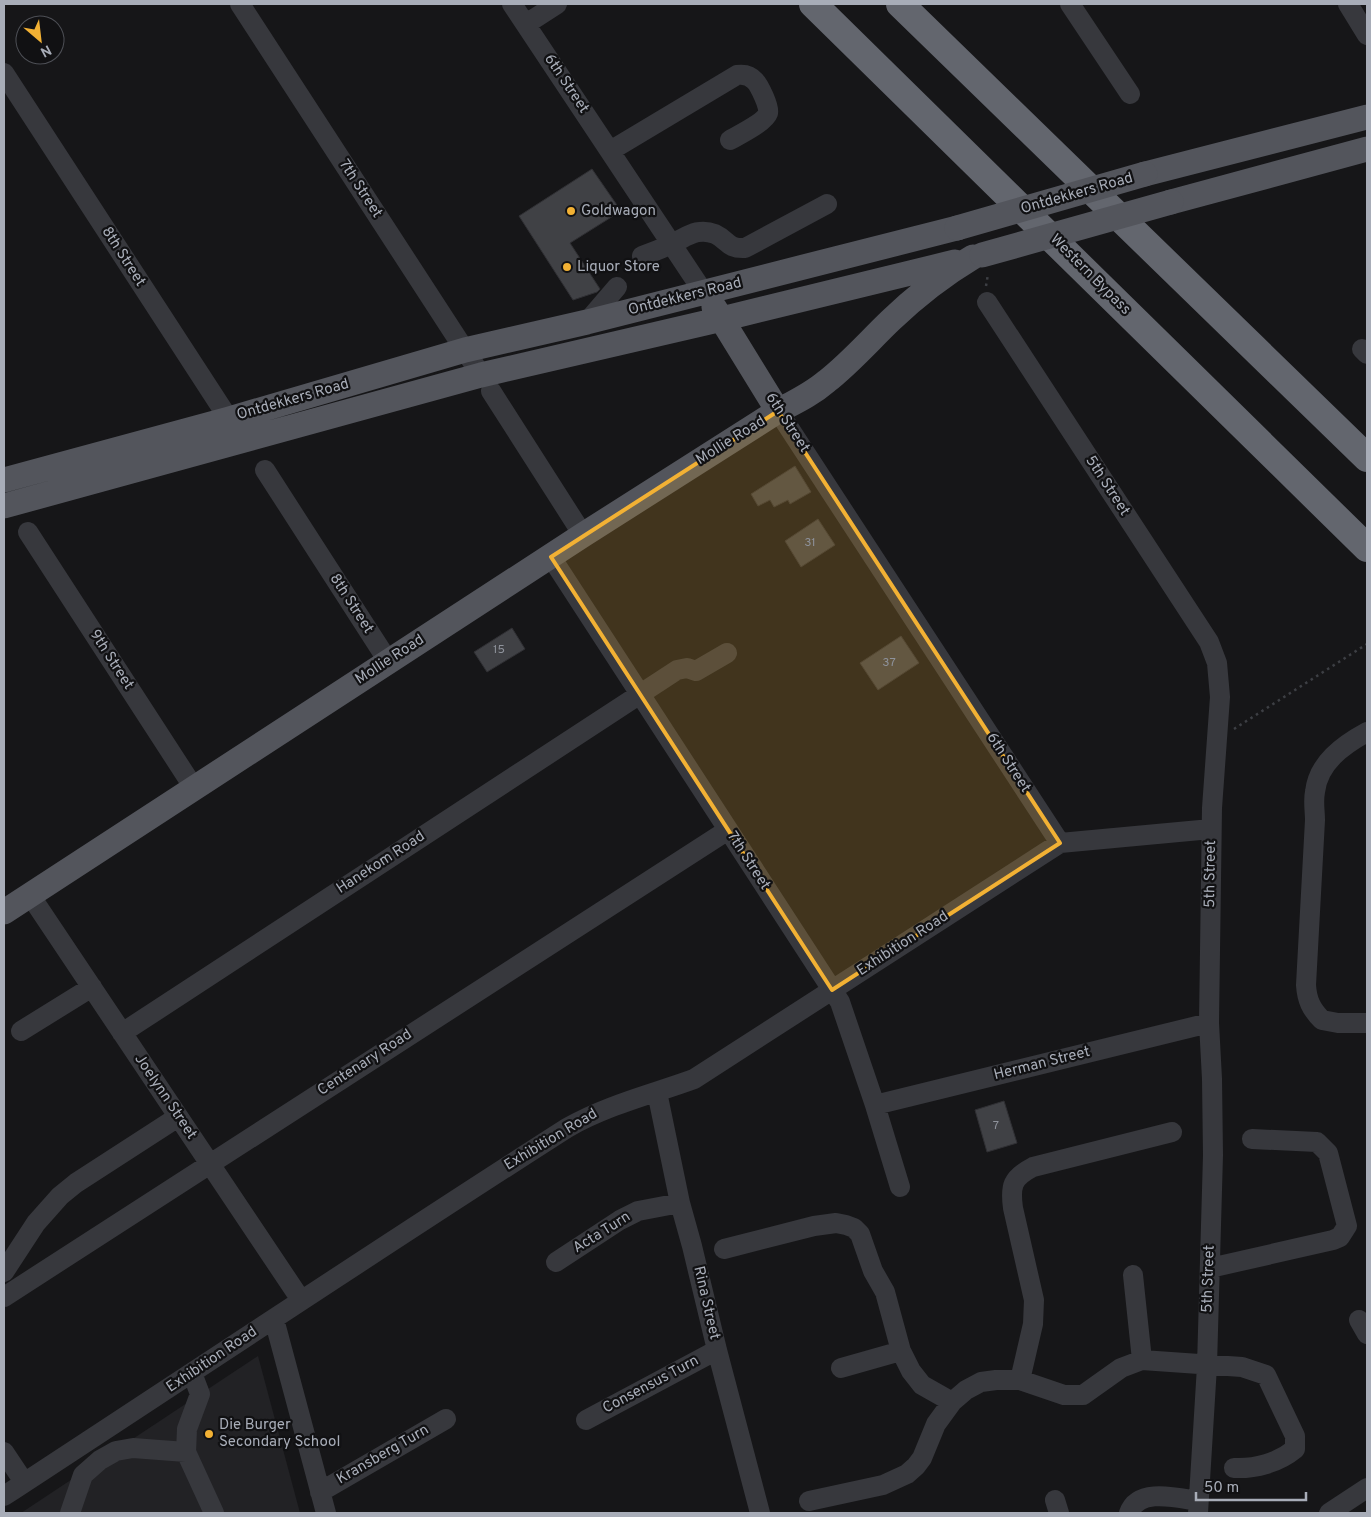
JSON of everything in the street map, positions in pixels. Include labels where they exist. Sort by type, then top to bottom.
[{"type":"highway","name":"Western Bypass","points":[[813,4],[1367,548]]},
{"type":"highway","points":[[900,4],[1367,458]]},
{"type":"main road","name":"Ontdekkers Road","points":[[5,497],[229,419],[465,350],[704,293],[956,228],[1144,174],[1367,117]]},
{"type":"main road","name":"Ontdekkers Road","points":[[5,497],[486,383],[722,319],[983,255],[1367,149]]},
{"type":"main road","name":"Mollie Road","points":[[4,912],[583,535],[778,411],[810,394],[827,382],[923,291],[947,273],[983,255]]},
{"type":"main road","name":"6th Street","points":[[704,293],[778,411]]},
{"type":"street","name":"7th Street","points":[[240,4],[583,535]]},
{"type":"street","name":"6th Street","points":[[512,4],[704,293]]},
{"type":"street","points":[[526,24],[557,4]]},
{"type":"street","points":[[1070,4],[1130,94]]},
{"type":"street","points":[[1348,4],[1367,35]]},
{"type":"street","name":"8th Street","points":[[4,73],[243,441]]},
{"type":"street","points":[[610,151],[737,74],[745,74],[754,80],[768,106],[768,113],[763,120],[730,140]]},
{"type":"street","points":[[642,256],[672,244],[690,233],[702,231],[720,237],[731,247],[745,248],[827,204]]},
{"type":"street","name":"5th Street","points":[[987,302],[1209,642],[1217,663],[1220,682],[1211,829],[1209,1023],[1213,1136],[1207,1366],[1198,1507]]},
{"type":"street","name":"6th Street","points":[[778,411],[1060,843]]},
{"type":"street","name":"8th Street","points":[[265,470],[388,662]]},
{"type":"street","name":"9th Street","points":[[28,532],[194,788]]},
{"type":"street","name":"7th Street","points":[[551,557],[840,1002],[875,1105],[900,1187]]},
{"type":"street","name":"Hanekom Road","points":[[122,1033],[680,668],[687,668],[696,672],[727,653]]},
{"type":"street","points":[[1367,732],[1355,739],[1328,761],[1320,771],[1314,793],[1315,820],[1306,985],[1310,1006],[1322,1020],[1367,1024]]},
{"type":"street","name":"Exhibition Road","points":[[4,1496],[566,1128],[606,1108],[694,1079],[1060,843],[1211,829]]},
{"type":"street","name":"Centenary Road","points":[[4,1297],[728,830]]},
{"type":"street","name":"Joelynn Street","points":[[30,895],[301,1300]]},
{"type":"street","points":[[21,1031],[92,988]]},
{"type":"street","name":"Herman Street","points":[[875,1105],[1209,1023]]},
{"type":"street","name":"Rina Street","points":[[657,1092],[680,1203],[759,1513]]},
{"type":"street","points":[[4,1272],[36,1223],[60,1196],[76,1183],[178,1117]]},
{"type":"street","points":[[1020,1380],[1033,1324],[1034,1300],[1011,1195],[1016,1179],[1033,1167],[1172,1132]]},
{"type":"street","points":[[1210,1268],[1333,1240],[1340,1237],[1347,1226],[1328,1153],[1320,1144],[1317,1142],[1252,1140]]},
{"type":"street","name":"Acta Turn","points":[[556,1262],[620,1220],[638,1211],[680,1203]]},
{"type":"street","points":[[724,1249],[814,1226],[836,1223],[854,1228],[860,1234],[872,1271],[886,1292],[901,1351],[911,1371],[922,1385],[952,1402]]},
{"type":"street","points":[[1133,1275],[1142,1360]]},
{"type":"street","points":[[274,1319],[326,1513]]},
{"type":"street","name":"Consensus Turn","points":[[586,1420],[717,1350]]},
{"type":"street","points":[[841,1368],[901,1351]]},
{"type":"street","points":[[809,1501],[883,1485],[907,1474],[922,1458],[936,1424],[952,1402],[966,1390],[981,1382],[1020,1380],[1064,1395],[1083,1395],[1121,1368],[1142,1360],[1242,1368],[1266,1375],[1295,1436],[1295,1449],[1260,1467],[1249,1469],[1234,1468]]},
{"type":"street","points":[[192,1373],[200,1394],[187,1429],[186,1452],[214,1513]]},
{"type":"street","name":"Kransberg Turn","points":[[320,1492],[446,1419]]},
{"type":"street","points":[[70,1513],[84,1475],[100,1460],[116,1451],[133,1448],[186,1452]]},
{"type":"street","points":[[4,1452],[24,1482]]},
{"type":"street","points":[[1329,1513],[1367,1488]]},
{"type":"street","points":[[1130,1513],[1132,1506],[1136,1502],[1152,1496],[1198,1507]]},
{"type":"path","points":[[983,255],[987,302]]},
{"type":"path","points":[[1217,740],[1367,644]]},
{"type":"highlighted area","points":[[778,411],[1060,843],[832,990],[551,557]]},
{"type":"shaded area","name":"Die Burger Secondary School","points":[[258,1356],[300,1513],[21,1513]]},
{"type":"building","points":[[592,169],[621,211],[570,243],[600,289],[597,292],[573,300],[519,216]]},
{"type":"building","points":[[795,466],[811,492],[790,504],[788,500],[774,507],[770,500],[758,506],[751,494]]},
{"type":"building","points":[[818,519],[835,545],[801,567],[785,541]]},
{"type":"building","points":[[512,628],[525,649],[487,672],[474,652]]},
{"type":"building","points":[[901,636],[919,663],[878,690],[860,663]]},
{"type":"building","points":[[1004,1101],[1017,1143],[987,1152],[975,1110]]},
{"type":"place","name":"Goldwagon","points":[[571,211]]},
{"type":"place","name":"Liquor Store","points":[[567,267]]},
{"type":"place","name":"Die Burger Secondary School","points":[[209,1434]]}]
